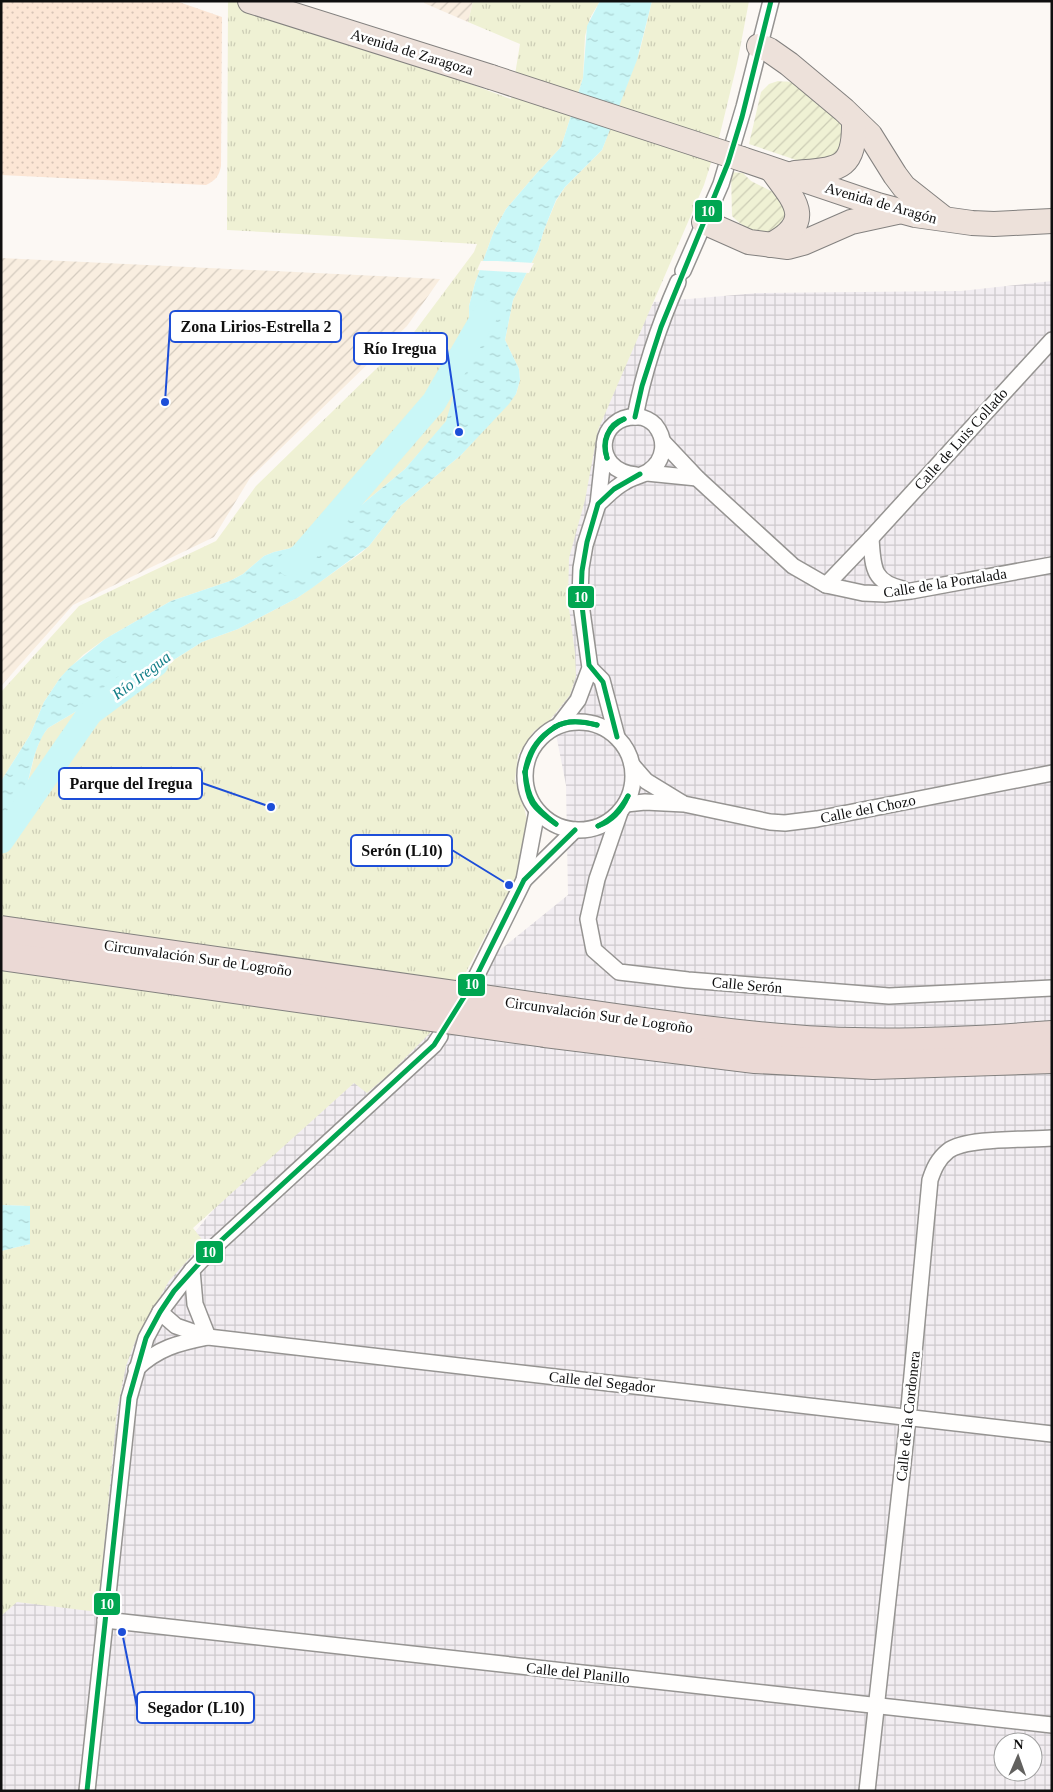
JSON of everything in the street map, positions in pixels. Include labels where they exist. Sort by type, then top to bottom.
[{"type":"highway","name":"Circunvalación Sur de Logroño","points":[[1,930],[545,1020],[755,1059],[873,1065],[1052,1059]]},
{"type":"highway","name":"Circunvalación Sur de Logroño","points":[[1,956],[545,1020],[704,1030],[824,1041],[918,1042],[1052,1035]]},
{"type":"main road","name":"Avenida de Zaragoza","points":[[250,1],[491,77]]},
{"type":"main road","name":"Avenida de Zaragoza","points":[[298,1],[449,56],[491,77]]},
{"type":"main road","points":[[759,46],[769,50],[789,64],[834,100],[870,135],[895,176],[904,187],[948,221]]},
{"type":"main road","name":"Avenida de Aragón","points":[[491,77],[901,212],[948,221],[994,224],[1052,221]]},
{"type":"main road","points":[[777,172],[821,172],[841,165],[851,152],[854,120]]},
{"type":"main road","points":[[771,245],[788,234],[796,223],[797,213],[794,200],[777,172]]},
{"type":"main road","points":[[704,222],[741,240],[756,244],[794,246],[851,222],[901,212]]},
{"type":"street","points":[[635,417],[646,369],[665,312],[721,184],[733,146],[771,1]]},
{"type":"street","name":"Calle de Luis Collado","points":[[826,584],[871,538],[1052,340]]},
{"type":"street","points":[[559,724],[578,700],[590,668],[580,597],[581,568],[585,545],[598,504],[605,438],[610,427],[619,420],[630,416],[642,417],[652,422],[660,432],[664,443],[662,455],[657,465],[623,482],[598,504]]},
{"type":"street","name":"Calle de la Portalada","points":[[664,443],[697,478],[794,566],[826,584],[863,593],[885,594],[1052,565]]},
{"type":"street","points":[[604,449],[607,460],[614,468],[624,474],[697,478]]},
{"type":"street","points":[[871,538],[872,560],[878,576],[888,585],[911,591]]},
{"type":"street","points":[[590,668],[602,680],[617,737]]},
{"type":"street","points":[[574,721],[590,722],[605,728],[617,737],[627,750],[633,766],[633,786],[623,808],[607,822],[591,829],[574,830],[554,824],[537,811],[528,796],[524,779],[526,761],[533,745],[547,731],[559,724],[574,721]]},
{"type":"street","name":"Calle del Chozo","points":[[633,766],[646,781],[684,804]]},
{"type":"street","name":"Calle del Chozo","points":[[623,808],[645,802],[684,804],[770,822],[801,822],[1052,773]]},
{"type":"street","name":"Calle Serón","points":[[623,808],[597,879],[588,919],[594,950],[619,972],[688,980],[889,996],[1052,988]]},
{"type":"street","points":[[474,981],[524,880],[537,811]]},
{"type":"street","points":[[524,880],[574,830]]},
{"type":"street","points":[[87,1791],[128,1398],[146,1338],[160,1312],[192,1270],[213,1248],[434,1045],[440,1036]]},
{"type":"street","name":"Calle de la Cordonera","points":[[867,1791],[908,1418],[930,1180],[936,1164],[950,1150],[974,1142],[1052,1138]]},
{"type":"street","points":[[136,1368],[156,1352],[183,1342],[208,1338],[195,1304],[192,1270]]},
{"type":"street","name":"Calle del Segador","points":[[160,1312],[176,1326],[208,1338],[1052,1434]]},
{"type":"street","name":"Calle del Planillo","points":[[105,1620],[1052,1725]]},
{"type":"shaded area","points":[[424,1],[473,1],[468,22],[424,3]]},
{"type":"shaded area","points":[[1,258],[440,279],[407,326],[250,478],[214,537],[73,605],[1,686]]},
{"type":"shaded area","points":[[1052,281],[1052,1791],[1,1791],[1,1616],[109,1335],[285,1124],[568,895],[566,785],[538,643],[606,391],[654,302],[758,293],[961,291]]},
{"type":"green space","points":[[228,1],[247,1],[511,99],[520,44],[468,22],[473,1],[600,1],[590,18],[585,36],[583,78],[561,147],[506,209],[494,231],[475,283],[469,306],[470,358],[457,384],[447,421],[405,469],[325,535],[304,545],[264,556],[243,574],[230,581],[171,601],[105,639],[83,655],[60,678],[44,702],[30,735],[1,781],[1,692],[79,606],[216,541],[256,486],[415,331],[474,252],[477,244],[227,230]]},
{"type":"green space","points":[[652,1],[749,1],[737,64],[720,134],[704,185],[598,430],[585,500],[569,558],[568,601],[576,676],[570,695],[550,720],[534,731],[518,755],[515,780],[529,830],[524,863],[432,1031],[367,1093],[354,1083],[193,1228],[204,1242],[169,1281],[136,1339],[126,1366],[117,1410],[98,1612],[17,1602],[1,1616],[1,1251],[30,1244],[29,1206],[1,1205],[1,855],[6,846],[14,817],[25,793],[36,750],[48,728],[109,692],[153,673],[202,642],[238,629],[297,598],[361,553],[369,546],[400,506],[461,455],[516,394],[520,380],[519,369],[505,340],[513,300],[538,250],[556,201],[565,187],[602,150],[640,50]]},
{"type":"green space","points":[[778,81],[790,82],[804,89],[844,128],[840,155],[805,163],[749,144],[761,92],[769,84]]},
{"type":"green space","points":[[731,172],[743,173],[751,181],[781,196],[789,216],[779,229],[773,233],[760,234],[754,232],[732,216]]},
{"type":"sand","points":[[1,1],[176,1],[222,17],[221,166],[216,177],[206,185],[1,175]]},
{"type":"water","name":"Río Iregua","points":[[600,1],[652,1],[637,60],[602,150],[565,187],[556,200],[538,250],[513,300],[505,340],[519,369],[520,380],[516,394],[509,404],[461,455],[400,506],[369,546],[312,588],[238,629],[202,642],[153,673],[109,692],[48,728],[36,751],[23,797],[13,818],[1,855],[1,781],[30,735],[44,702],[70,667],[105,639],[171,601],[230,581],[243,574],[264,556],[304,545],[325,535],[405,469],[446,421],[457,384],[470,358],[469,306],[475,283],[494,231],[506,209],[561,147],[583,78],[587,26]]},
{"type":"water","points":[[1,1205],[30,1206],[30,1244],[1,1251]]},
{"type":"pier","points":[[481,261],[534,263],[529,273],[477,270]]},
{"type":"waterway","name":"Río Iregua","points":[[290,564],[302,555],[434,402],[486,313]]},
{"type":"waterway","name":"Río Iregua","points":[[1,841],[90,713],[156,664]]},
{"type":"transit line","name":"10","points":[[635,417],[642,386],[661,327],[728,163],[742,117],[771,1]]},
{"type":"transit line","name":"10","points":[[607,458],[605,452],[607,434],[618,421],[624,419]]},
{"type":"transit line","name":"10","points":[[607,458],[605,445],[610,430],[624,419]]},
{"type":"transit line","name":"10","points":[[617,737],[603,682],[589,665],[581,597],[582,571],[587,542],[598,504],[614,489],[640,474]]},
{"type":"transit line","name":"10","points":[[555,727],[570,722],[597,725]]},
{"type":"transit line","name":"10","points":[[555,727],[560,724],[576,722],[597,725]]},
{"type":"transit line","name":"10","points":[[525,772],[528,758],[534,746],[555,727]]},
{"type":"transit line","name":"10","points":[[525,772],[535,746],[555,727]]},
{"type":"transit line","name":"10","points":[[525,772],[528,790],[533,802],[542,813],[556,824]]},
{"type":"transit line","name":"10","points":[[525,772],[529,797],[536,808],[556,824]]},
{"type":"transit line","name":"10","points":[[598,826],[615,814],[628,796]]},
{"type":"transit line","name":"10","points":[[598,826],[616,814],[628,796]]},
{"type":"transit line","name":"10","points":[[87,1791],[129,1398],[146,1338],[174,1291],[213,1248],[434,1045],[474,981],[524,880],[575,830]]},
{"type":"place","name":"Zona Lirios-Estrella 2","points":[[165,402]]},
{"type":"place","name":"Río Iregua","points":[[459,432]]},
{"type":"place","name":"Parque del Iregua","points":[[271,807]]},
{"type":"place","name":"Serón (L10)","points":[[509,885]]},
{"type":"place","name":"Segador (L10)","points":[[122,1632]]}]
